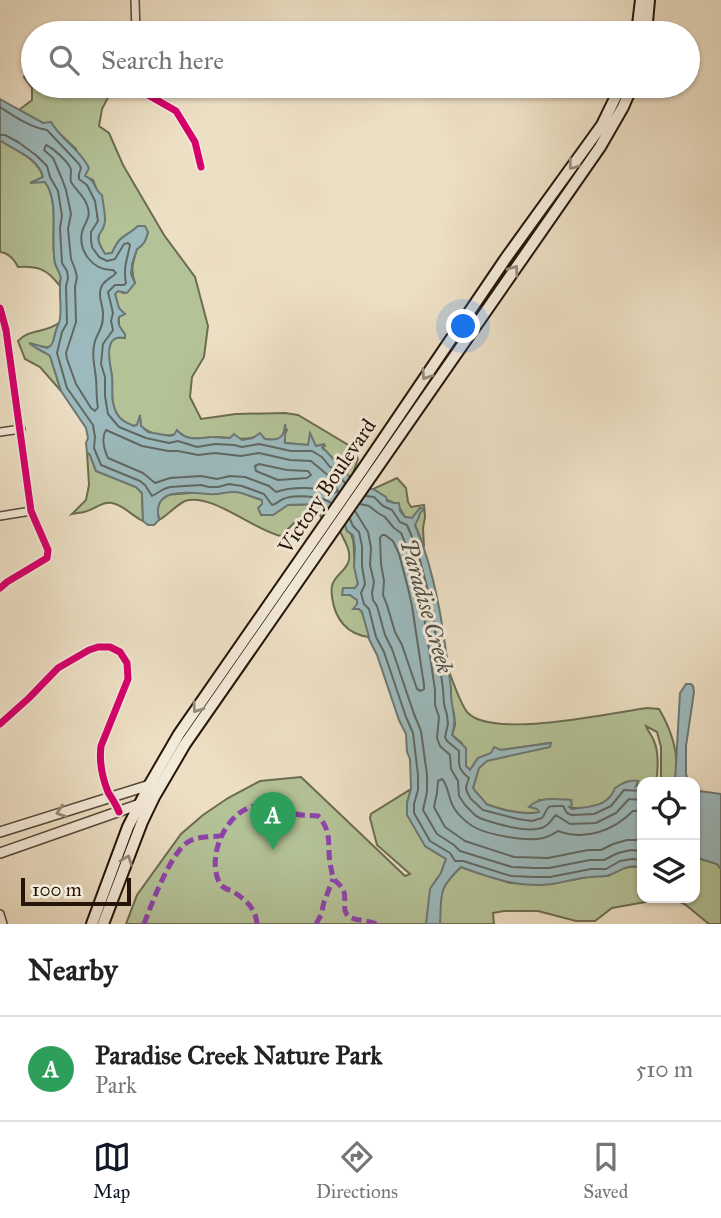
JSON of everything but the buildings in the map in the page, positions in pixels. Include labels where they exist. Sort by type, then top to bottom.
[{"type":"main road","points":[[638,21],[641,0]]},
{"type":"main road","points":[[647,21],[649,0]]},
{"type":"main road","name":"Victory Boulevard","points":[[103,924],[130,851],[154,797],[185,744],[368,471],[506,258],[619,98]]},
{"type":"main road","name":"Victory Boulevard","points":[[92,924],[118,853],[149,784],[179,734],[325,533]]},
{"type":"street","points":[[135,0],[136,21]]},
{"type":"street","points":[[153,98],[176,111],[195,142],[201,167]]},
{"type":"street","points":[[0,308],[6,330],[31,511],[48,550],[47,558],[0,588]]},
{"type":"street","points":[[0,432],[21,429]]},
{"type":"street","points":[[0,516],[31,511]]},
{"type":"street","points":[[0,724],[58,668],[75,657],[98,646],[120,652],[127,663],[128,679],[101,746],[100,756],[110,796],[119,812]]},
{"type":"street","points":[[0,832],[149,784],[162,783]]},
{"type":"street","points":[[0,853],[139,805],[154,797]]},
{"type":"street","points":[[0,914],[4,924]]},
{"type":"green space","points":[[108,98],[102,109],[99,126],[109,133],[123,165],[164,235],[195,277],[208,326],[204,357],[192,377],[190,397],[201,419],[236,414],[298,415],[350,446],[358,459],[351,479],[345,473],[341,461],[335,461],[322,447],[310,441],[309,445],[285,443],[285,428],[282,437],[276,440],[265,439],[259,435],[242,439],[196,438],[179,433],[154,433],[141,426],[140,418],[134,426],[124,422],[115,409],[113,400],[109,351],[113,340],[124,338],[125,335],[119,326],[115,293],[124,293],[135,283],[132,270],[134,258],[148,232],[138,226],[120,239],[112,253],[105,254],[99,241],[103,228],[98,193],[93,180],[84,176],[76,149],[56,130],[19,110],[32,100]]},
{"type":"green space","points":[[0,140],[36,164],[43,177],[33,182],[45,182],[50,190],[55,263],[61,278],[59,285],[46,272],[37,268],[18,267],[11,257],[0,252]]},
{"type":"green space","points":[[60,322],[51,346],[32,344],[50,356],[61,391],[40,367],[25,359],[18,341],[27,334]]},
{"type":"green space","points":[[87,452],[96,471],[136,487],[142,493],[143,521],[112,503],[72,514],[86,500],[89,485]]},
{"type":"green space","points":[[397,478],[406,488],[411,507],[424,505],[424,547],[415,525],[419,513],[423,510],[420,508],[412,518],[405,517],[399,507],[373,489]]},
{"type":"green space","points":[[240,492],[262,500],[262,504],[273,515],[287,505],[317,504],[328,510],[322,518],[318,513],[309,512],[281,536],[220,507],[196,500],[185,501],[159,520],[157,506],[166,495]]},
{"type":"green space","points":[[344,522],[353,539],[358,584],[342,595],[350,595],[357,600],[370,637],[349,629],[339,619],[334,605],[333,582],[349,560],[348,548],[339,529]]},
{"type":"green space","points":[[446,664],[468,713],[481,720],[501,724],[553,722],[647,708],[659,709],[674,744],[676,777],[661,777],[661,747],[657,732],[646,726],[657,750],[657,777],[637,777],[637,781],[625,782],[606,801],[585,808],[568,807],[571,800],[539,800],[537,809],[540,812],[533,813],[486,804],[473,788],[479,768],[487,760],[549,747],[550,743],[501,750],[494,748],[492,753],[478,758],[470,770],[466,766],[462,743],[452,735],[455,725],[450,703],[451,689]]},
{"type":"green space","points":[[301,777],[405,876],[410,874],[377,845],[370,818],[371,814],[411,789],[407,803],[425,846],[446,859],[432,886],[441,899],[445,885],[461,867],[510,883],[551,884],[592,876],[608,876],[622,868],[637,866],[637,903],[640,903],[612,908],[595,921],[576,921],[538,911],[504,911],[493,913],[494,924],[126,924],[137,895],[181,834],[228,798],[260,781]]},
{"type":"green space","points":[[700,859],[717,864],[721,869],[721,924],[709,924],[682,903],[700,903]]},
{"type":"water","name":"Paradise Creek","points":[[0,99],[43,123],[51,122],[85,161],[89,168],[85,176],[102,195],[105,220],[98,237],[105,254],[112,253],[120,239],[138,226],[145,226],[148,232],[137,249],[132,264],[131,274],[135,283],[127,293],[118,291],[115,294],[119,308],[125,314],[119,317],[119,320],[125,338],[113,340],[109,357],[115,409],[124,422],[137,425],[140,415],[141,426],[148,432],[170,436],[177,430],[192,438],[230,438],[234,434],[242,440],[253,438],[260,433],[265,439],[280,438],[285,424],[286,429],[285,443],[308,445],[310,433],[316,446],[324,444],[323,449],[335,461],[345,463],[345,473],[366,489],[373,489],[386,497],[387,501],[399,503],[400,511],[405,517],[412,518],[420,508],[424,509],[415,525],[429,564],[442,626],[454,718],[452,735],[466,748],[466,766],[470,770],[478,758],[491,753],[494,747],[501,750],[551,743],[550,747],[487,761],[479,768],[473,788],[486,804],[512,812],[533,813],[539,812],[529,807],[543,800],[571,800],[572,805],[569,807],[572,809],[597,805],[608,799],[617,786],[637,781],[637,866],[606,876],[540,885],[505,881],[461,867],[442,892],[440,924],[426,924],[430,889],[441,873],[446,859],[425,846],[407,815],[411,789],[406,734],[368,637],[362,612],[353,609],[357,600],[350,595],[342,595],[343,588],[355,588],[358,584],[354,567],[353,535],[347,531],[344,522],[325,506],[288,505],[273,515],[261,515],[258,508],[262,500],[233,492],[173,494],[160,502],[159,520],[154,525],[148,525],[143,521],[142,493],[136,487],[96,471],[87,452],[86,428],[61,391],[50,356],[29,343],[49,347],[60,320],[61,278],[54,253],[50,190],[45,182],[30,183],[43,177],[36,164],[0,140]]},
{"type":"water","points":[[686,684],[693,686],[686,746],[687,777],[675,777],[680,693]]},
{"type":"water","points":[[700,791],[721,794],[721,869],[717,864],[700,859]]},
{"type":"marked path","points":[[257,924],[255,913],[249,904],[220,884],[215,859],[222,834],[229,823],[238,814],[259,805],[273,806],[299,815],[318,816],[326,828],[332,875],[344,892],[346,913],[352,918],[376,924]]},
{"type":"marked path","points":[[144,924],[162,880],[181,848],[195,839],[220,836]]},
{"type":"marked path","points":[[316,924],[333,879]]},
{"type":"cycle path","points":[[153,98],[176,111],[195,142],[201,167]]},
{"type":"cycle path","points":[[0,308],[6,330],[31,511],[48,550],[47,558],[0,588]]},
{"type":"cycle path","points":[[0,724],[58,668],[98,647],[110,647],[120,652],[127,663],[128,679],[101,746],[100,758],[108,792],[119,812]]},
{"type":"place","name":"Paradise Creek Nature Park","points":[[273,850]]}]
